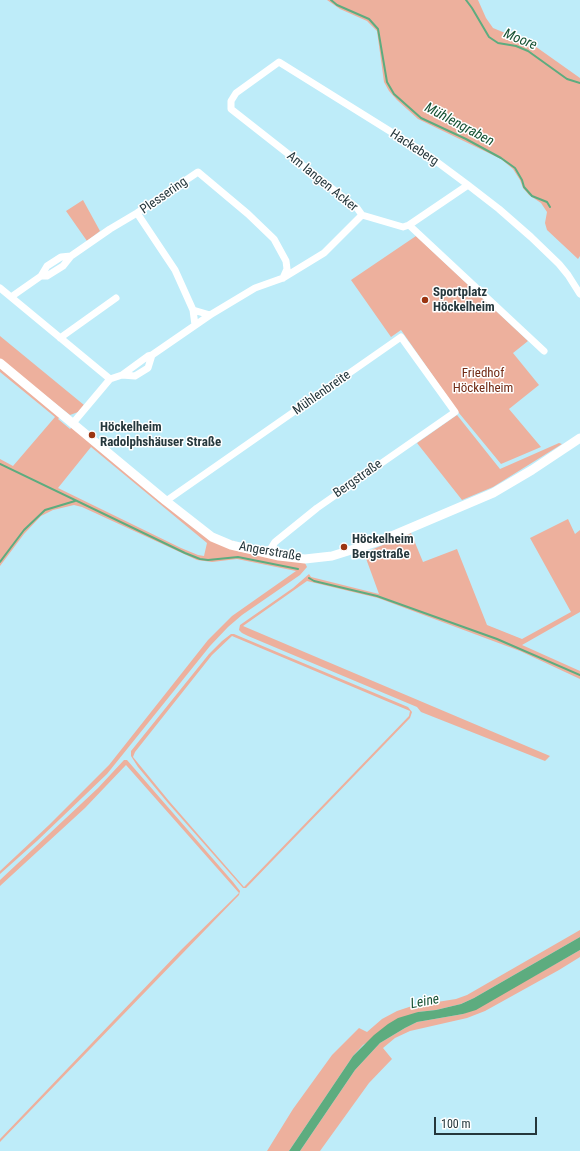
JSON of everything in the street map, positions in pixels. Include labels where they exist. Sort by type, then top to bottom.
[{"type":"street","name":"Hackeberg","points":[[231,101],[236,94],[279,62],[424,154],[468,185],[499,209],[553,258],[568,275],[580,294]]},
{"type":"street","name":"Am langen Acker","points":[[231,101],[231,109],[356,208],[362,215],[403,227],[409,225]]},
{"type":"street","name":"Plessering","points":[[195,325],[193,310],[175,270],[137,213],[198,172],[248,214],[274,239],[286,261]]},
{"type":"street","points":[[468,185],[409,225],[544,351]]},
{"type":"street","points":[[11,297],[41,276],[47,266],[61,257],[71,256],[110,229],[137,213]]},
{"type":"street","points":[[73,423],[110,379],[122,375],[135,376],[148,368],[152,355],[210,315],[255,288],[283,278],[302,268],[324,253],[362,215]]},
{"type":"street","points":[[283,278],[287,270],[286,261],[302,268]]},
{"type":"street","points":[[0,288],[110,379]]},
{"type":"street","points":[[60,338],[116,298]]},
{"type":"street","points":[[193,310],[210,315]]},
{"type":"street","name":"Mühlenbreite","points":[[166,501],[401,337],[455,412]]},
{"type":"street","name":"Angerstraße","points":[[0,363],[166,501],[212,537],[231,545],[305,559],[332,556],[380,541],[494,492],[532,470],[580,438]]},
{"type":"street","name":"Bergstraße","points":[[268,553],[275,542],[317,508],[455,412]]},
{"type":"green space","points":[[327,0],[478,0],[486,18],[493,28],[532,44],[580,78],[580,256],[578,259],[547,230],[545,223],[547,212],[541,203],[529,195],[523,188],[513,169],[501,159],[418,119],[397,100],[389,91],[384,82],[377,31],[367,21],[340,9]]},
{"type":"green space","points":[[83,200],[100,231],[87,241],[66,211]]},
{"type":"green space","name":"Friedhof Höckelheim","points":[[416,236],[528,341],[513,353],[539,385],[509,409],[541,447],[501,464],[459,413],[401,330],[391,337],[351,280]]},
{"type":"green space","points":[[0,336],[84,405],[78,412],[70,415],[0,359]]},
{"type":"green space","points":[[0,367],[60,417],[58,419],[70,429],[72,427],[197,530],[305,563],[307,567],[300,575],[242,615],[228,627],[210,646],[107,774],[0,874],[0,871],[109,765],[208,640],[232,616],[296,571],[237,559],[212,562],[197,560],[82,507],[74,505],[53,510],[41,516],[24,534],[0,566],[0,459],[13,466],[55,417],[0,372]],"holes":[[[91,447],[207,543],[204,556],[198,555],[58,488]]]},
{"type":"green space","points":[[457,415],[500,469],[559,443],[562,444],[493,487],[462,500],[417,443]]},
{"type":"green space","points":[[568,519],[575,534],[580,530],[580,612],[522,645],[580,671],[580,679],[520,651],[378,598],[307,581],[243,626],[550,756],[545,761],[421,712],[417,707],[248,636],[239,630],[240,625],[293,588],[309,574],[311,577],[379,594],[364,553],[411,533],[423,562],[457,549],[487,625],[522,639],[571,612],[530,538]]},
{"type":"green space","points":[[231,634],[234,634],[408,707],[412,712],[410,718],[246,888],[243,888],[168,803],[138,767],[131,756],[131,751],[209,654]],"holes":[[[232,636],[410,711],[409,716],[244,887],[133,757],[135,752],[212,655]]]},
{"type":"green space","points":[[124,760],[127,760],[233,882],[240,891],[239,895],[0,1142],[0,1139],[181,950],[239,893],[126,765],[85,808],[0,886],[0,880],[98,788]]},
{"type":"green space","points":[[580,930],[580,937],[474,998],[461,1004],[436,1010],[418,1012],[363,1045],[353,1056],[289,1151],[267,1151],[293,1109],[332,1055],[359,1028],[367,1032],[382,1019],[397,1011],[412,1006],[456,999],[467,995]]},
{"type":"green space","points":[[580,950],[580,957],[485,1011],[467,1018],[410,1031],[395,1038],[383,1048],[392,1059],[369,1083],[320,1151],[300,1151],[355,1070],[380,1043],[417,1022],[463,1014]]},
{"type":"shaded area","points":[[580,937],[580,950],[476,1010],[463,1014],[417,1022],[380,1043],[355,1070],[300,1151],[289,1151],[353,1056],[374,1035],[388,1024],[398,1018],[418,1012],[436,1010],[461,1004]]},
{"type":"waterway","name":"Mühlengraben","points":[[331,0],[337,5],[369,19],[378,29],[387,82],[394,94],[421,118],[466,139],[501,158],[515,168],[524,187],[532,196],[547,202],[550,207]]},
{"type":"waterway","name":"Moore","points":[[466,0],[489,37],[498,43],[516,46],[528,51],[567,79],[580,83]]},
{"type":"waterway","points":[[0,464],[200,559],[208,560],[238,557],[298,569]]},
{"type":"waterway","points":[[0,562],[24,530],[45,510],[75,501]]},
{"type":"waterway","points":[[309,578],[314,581],[377,596],[497,639],[580,675]]},
{"type":"place","name":"Sportplatz Höckelheim","points":[[425,300]]},
{"type":"place","name":"Höckelheim Radolphshäuser Straße","points":[[92,435]]},
{"type":"place","name":"Höckelheim Bergstraße","points":[[344,547]]},
{"type":"water label","name":"Leine","points":[[425,1002]]}]
